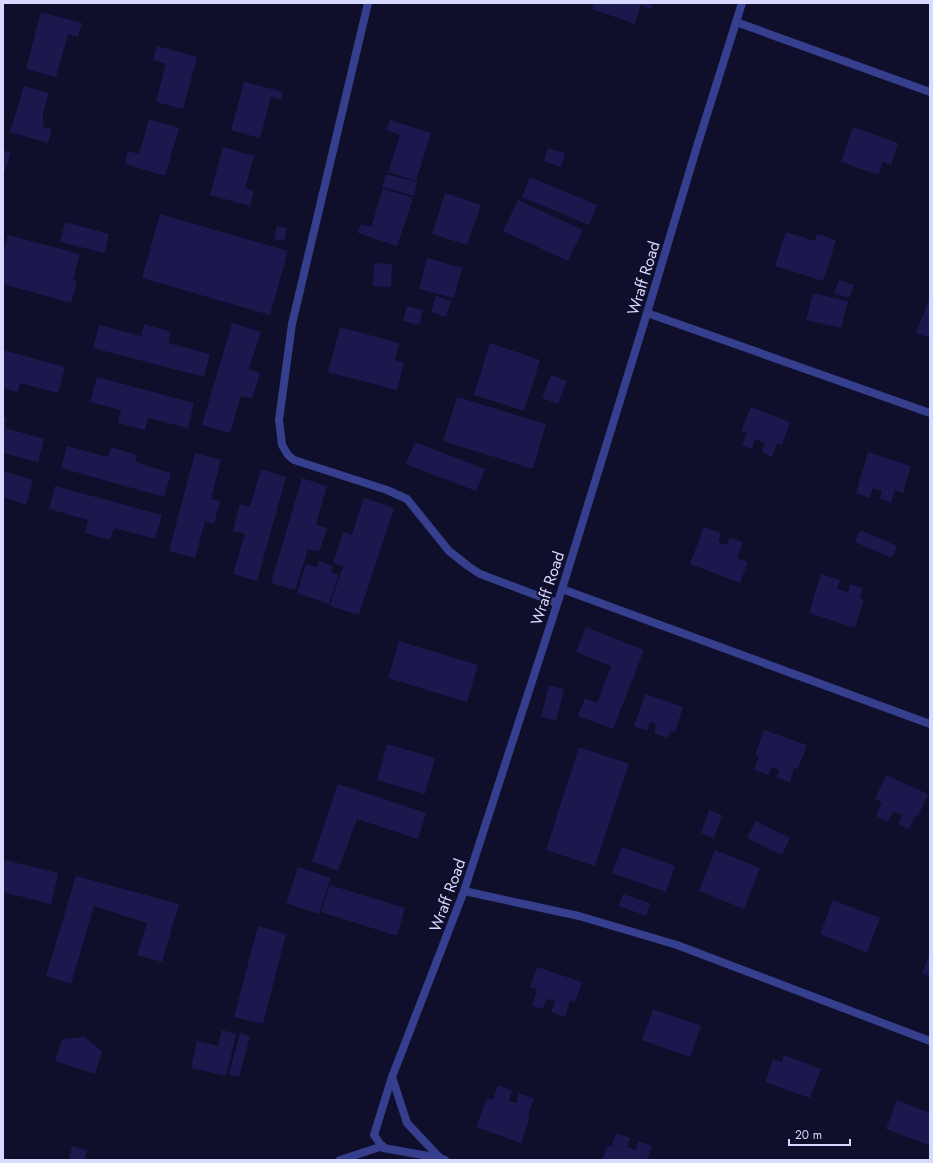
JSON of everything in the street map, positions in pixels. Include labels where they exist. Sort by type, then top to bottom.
[{"type":"street","points":[[368,3],[292,324],[279,420],[282,445],[288,455],[294,460],[387,490],[407,500],[450,551],[468,566],[480,574],[557,603]]},
{"type":"street","name":"Wraff Road","points":[[383,1146],[374,1135],[392,1077],[464,891],[562,589],[742,3]]},
{"type":"street","points":[[736,22],[930,92]]},
{"type":"street","points":[[647,314],[930,412]]},
{"type":"street","points":[[562,589],[930,724]]},
{"type":"street","points":[[464,891],[579,916],[677,945],[930,1041]]},
{"type":"street","points":[[392,1077],[407,1123],[442,1159]]},
{"type":"street","points":[[340,1160],[383,1146],[383,1148],[442,1159]]},
{"type":"building","points":[[594,3],[653,3],[651,9],[641,5],[635,24],[592,9]]},
{"type":"building","points":[[41,12],[82,23],[78,37],[68,34],[56,77],[26,69]]},
{"type":"building","points":[[157,46],[197,57],[183,109],[156,102],[166,64],[153,60]]},
{"type":"building","points":[[244,82],[283,92],[282,100],[271,97],[260,138],[231,130]]},
{"type":"building","points":[[24,86],[49,93],[43,113],[43,127],[52,129],[48,143],[10,132]]},
{"type":"building","points":[[149,119],[179,128],[165,176],[125,164],[128,151],[139,154]]},
{"type":"building","points":[[390,120],[431,133],[416,181],[388,172],[400,135],[386,130]]},
{"type":"building","points":[[853,127],[898,143],[891,165],[883,162],[878,175],[841,162]]},
{"type":"building","points":[[223,147],[254,156],[245,188],[254,191],[250,206],[210,195]]},
{"type":"building","points":[[548,148],[565,153],[561,167],[544,161]]},
{"type":"building","points":[[3,150],[11,153],[4,173],[3,173]]},
{"type":"building","points":[[386,174],[417,182],[414,196],[382,187]]},
{"type":"building","points":[[530,177],[597,205],[589,225],[522,197]]},
{"type":"building","points":[[383,189],[413,198],[397,246],[358,233],[361,224],[371,227]]},
{"type":"building","points":[[445,193],[481,205],[467,245],[432,234]]},
{"type":"building","points":[[518,200],[583,230],[568,261],[503,231]]},
{"type":"building","points":[[160,214],[288,251],[270,315],[142,278]]},
{"type":"building","points":[[65,222],[109,234],[105,253],[60,242]]},
{"type":"building","points":[[277,226],[287,228],[284,241],[274,239]]},
{"type":"building","points":[[786,232],[815,241],[817,234],[836,240],[823,281],[775,266]]},
{"type":"building","points":[[8,235],[80,254],[73,280],[77,281],[71,303],[3,284],[3,254]]},
{"type":"building","points":[[427,258],[462,268],[454,298],[419,289]]},
{"type":"building","points":[[374,263],[392,264],[391,287],[373,286]]},
{"type":"building","points":[[839,280],[854,285],[849,298],[834,293]]},
{"type":"building","points":[[813,293],[848,301],[841,328],[806,320]]},
{"type":"building","points":[[436,296],[451,301],[446,317],[431,312]]},
{"type":"building","points":[[930,297],[930,338],[916,333]]},
{"type":"building","points":[[407,306],[423,310],[419,325],[403,321]]},
{"type":"building","points":[[232,323],[261,332],[249,369],[260,373],[252,399],[241,396],[230,433],[202,425]]},
{"type":"building","points":[[144,324],[171,332],[168,343],[210,354],[204,377],[93,348],[99,325],[141,336]]},
{"type":"building","points":[[340,327],[399,343],[395,360],[404,363],[397,390],[328,372]]},
{"type":"building","points":[[490,343],[540,360],[524,411],[474,395]]},
{"type":"building","points":[[3,350],[65,367],[58,393],[20,383],[18,392],[3,388]]},
{"type":"building","points":[[551,375],[567,381],[558,404],[542,398]]},
{"type":"building","points":[[97,377],[194,403],[188,428],[148,418],[145,430],[118,423],[121,410],[90,402]]},
{"type":"building","points":[[457,397],[546,424],[533,469],[443,441]]},
{"type":"building","points":[[751,407],[790,422],[782,445],[777,444],[772,457],[762,452],[765,443],[755,439],[752,449],[742,445],[747,433],[741,431]]},
{"type":"building","points":[[3,417],[7,418],[5,428],[44,439],[38,462],[3,453]]},
{"type":"building","points":[[415,442],[485,469],[476,491],[406,464]]},
{"type":"building","points":[[67,446],[108,457],[111,447],[137,455],[135,462],[171,473],[164,497],[61,468]]},
{"type":"building","points":[[868,452],[911,466],[903,493],[895,490],[891,503],[880,499],[882,491],[873,488],[870,498],[856,493]]},
{"type":"building","points":[[195,453],[221,460],[211,499],[220,501],[214,524],[205,521],[195,558],[169,551]]},
{"type":"building","points":[[261,469],[286,477],[257,581],[233,574],[245,534],[233,531],[240,504],[250,507]]},
{"type":"building","points":[[3,471],[33,480],[26,505],[3,497]]},
{"type":"building","points":[[302,478],[327,486],[316,524],[327,528],[319,552],[308,549],[295,590],[271,583]]},
{"type":"building","points":[[55,486],[162,515],[155,539],[114,528],[110,540],[85,533],[88,520],[49,509]]},
{"type":"building","points":[[364,498],[394,508],[359,615],[330,606],[343,566],[333,563],[343,532],[352,535]]},
{"type":"building","points":[[704,527],[721,533],[718,542],[727,545],[730,537],[743,542],[737,558],[748,562],[740,583],[690,564]]},
{"type":"building","points":[[860,530],[897,546],[892,558],[855,542]]},
{"type":"building","points":[[319,561],[333,566],[331,572],[339,575],[329,604],[297,593],[306,564],[317,567]]},
{"type":"building","points":[[821,574],[840,580],[837,589],[848,592],[850,584],[863,588],[860,598],[864,600],[855,628],[809,613]]},
{"type":"building","points":[[586,627],[644,650],[613,729],[578,716],[585,698],[597,703],[611,666],[576,652]]},
{"type":"building","points":[[399,641],[478,665],[467,702],[388,678]]},
{"type":"building","points":[[549,685],[564,689],[556,721],[541,717]]},
{"type":"building","points":[[645,694],[683,707],[675,732],[671,730],[668,738],[654,733],[656,724],[650,722],[647,731],[634,726]]},
{"type":"building","points":[[764,730],[807,745],[798,769],[794,768],[790,782],[777,778],[779,770],[771,767],[769,775],[754,770],[759,756],[755,755]]},
{"type":"building","points":[[387,744],[435,758],[425,794],[377,780]]},
{"type":"building","points":[[579,747],[629,764],[595,866],[546,850]]},
{"type":"building","points":[[886,775],[928,794],[918,816],[916,815],[909,829],[898,824],[902,815],[893,811],[888,822],[876,816],[882,802],[875,799]]},
{"type":"building","points":[[338,784],[426,813],[418,839],[357,819],[338,871],[312,861]]},
{"type":"building","points":[[709,810],[722,815],[714,838],[701,833]]},
{"type":"building","points":[[756,821],[790,838],[782,855],[747,838]]},
{"type":"building","points":[[622,847],[675,866],[666,892],[612,873]]},
{"type":"building","points":[[715,850],[760,868],[744,909],[699,891]]},
{"type":"building","points":[[5,860],[58,873],[51,904],[3,892],[3,869]]},
{"type":"building","points":[[298,867],[331,878],[319,914],[286,903]]},
{"type":"building","points":[[76,876],[179,904],[162,962],[137,955],[147,923],[94,906],[71,984],[46,976]]},
{"type":"building","points":[[330,885],[405,908],[397,936],[321,912]]},
{"type":"building","points":[[623,894],[650,903],[646,916],[619,906]]},
{"type":"building","points":[[833,900],[880,918],[867,953],[820,934]]},
{"type":"building","points":[[258,926],[286,934],[263,1024],[234,1017]]},
{"type":"building","points":[[930,953],[930,976],[922,973]]},
{"type":"building","points":[[537,967],[582,982],[575,1002],[570,1000],[565,1017],[551,1012],[555,1001],[546,999],[543,1009],[532,1006],[537,990],[530,987]]},
{"type":"building","points":[[653,1009],[701,1026],[690,1057],[642,1040]]},
{"type":"building","points":[[222,1030],[236,1034],[226,1076],[191,1068],[197,1041],[218,1046]]},
{"type":"building","points":[[240,1033],[250,1036],[239,1077],[229,1074]]},
{"type":"building","points":[[85,1037],[102,1052],[95,1074],[55,1061],[62,1039]]},
{"type":"building","points":[[784,1055],[821,1069],[810,1098],[765,1082],[773,1059],[782,1062]]},
{"type":"building","points":[[498,1085],[512,1091],[509,1101],[516,1103],[519,1093],[534,1099],[528,1115],[530,1116],[521,1143],[476,1127],[487,1098],[493,1100]]},
{"type":"building","points":[[897,1100],[930,1113],[929,1145],[886,1129]]},
{"type":"building","points":[[616,1133],[630,1138],[627,1147],[636,1150],[638,1141],[652,1146],[647,1160],[602,1160],[607,1146],[611,1147]]},
{"type":"building","points":[[72,1146],[87,1150],[84,1160],[69,1160]]}]
